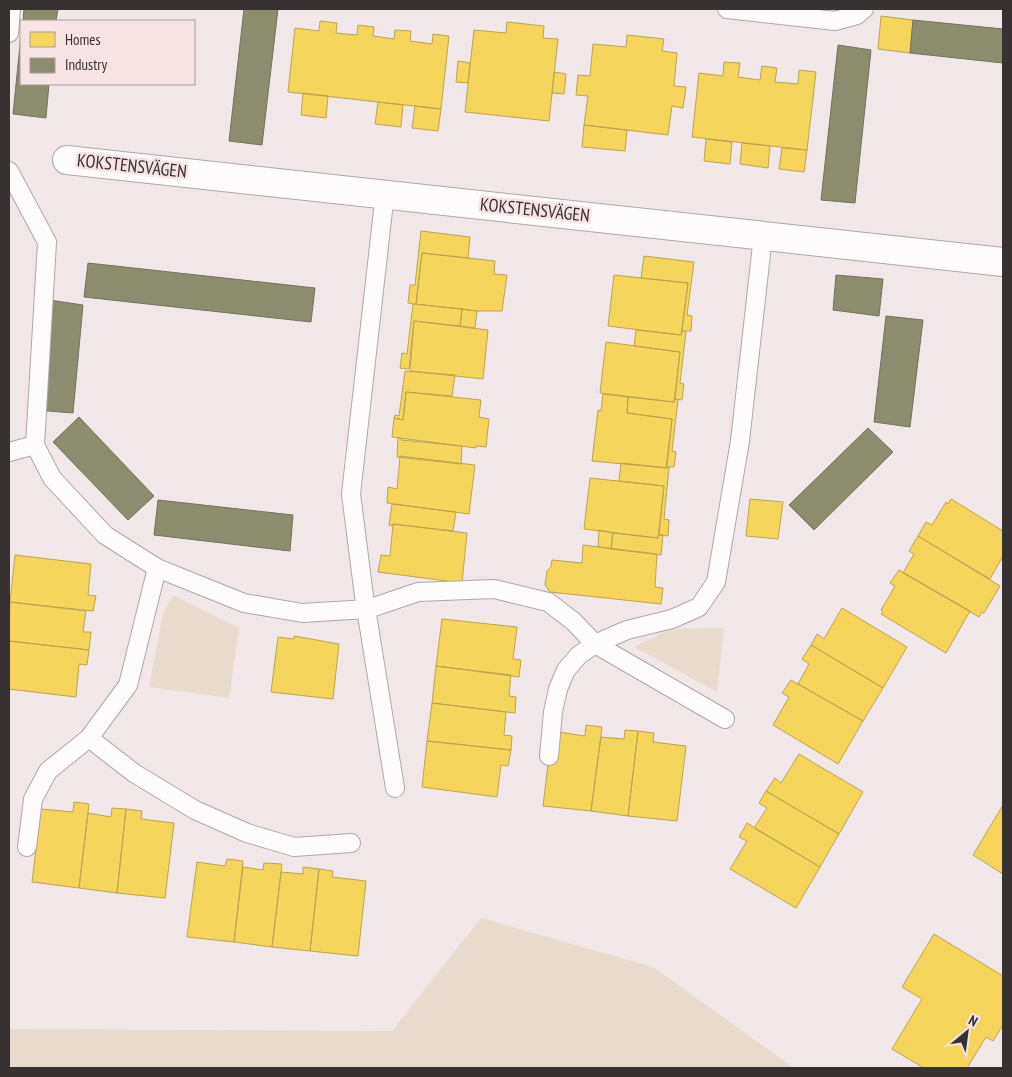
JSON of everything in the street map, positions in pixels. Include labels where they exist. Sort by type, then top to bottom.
[{"type":"street","name":"KOKSTENSVÄGEN","points":[[66,160],[1003,262]]},
{"type":"lane","points":[[9,33],[11,9]]},
{"type":"lane","points":[[727,9],[835,21],[857,15],[864,9]]},
{"type":"lane","points":[[9,171],[47,242],[35,445],[52,478],[104,535],[157,568],[244,603],[302,614],[368,609],[418,592],[494,589],[548,602],[573,621],[595,644],[725,719]]},
{"type":"lane","points":[[386,194],[351,494],[396,788]]},
{"type":"lane","points":[[549,756],[553,712],[566,670],[579,655],[595,644],[627,630],[672,619],[699,607],[716,582],[740,441],[763,236]]},
{"type":"lane","points":[[9,452],[35,445]]},
{"type":"lane","points":[[28,848],[32,799],[48,771],[89,738],[128,685],[157,568]]},
{"type":"lane","points":[[89,738],[134,773],[187,805],[247,833],[294,847],[352,843]]},
{"type":"shaded area","points":[[173,595],[239,628],[229,698],[149,687],[163,613]]},
{"type":"shaded area","points":[[724,628],[717,692],[634,647],[670,629]]},
{"type":"shaded area","points":[[481,918],[653,967],[794,1068],[9,1068],[9,1027],[12,1029],[392,1031]]},
{"type":"building: Homes","points":[[881,16],[913,20],[910,53],[878,49]]},
{"type":"building: Homes","points":[[320,21],[337,23],[336,33],[357,35],[358,25],[374,27],[373,36],[394,39],[395,30],[411,31],[410,41],[432,44],[433,34],[449,36],[441,109],[288,92],[295,28],[319,31]]},
{"type":"building: Homes","points":[[507,22],[544,26],[543,38],[558,39],[549,121],[465,112],[474,30],[506,33]]},
{"type":"building: Homes","points":[[627,35],[664,39],[662,51],[677,53],[674,86],[686,87],[683,108],[672,106],[668,135],[584,125],[588,96],[576,95],[578,75],[590,76],[593,44],[626,47]]},
{"type":"building: Homes","points":[[458,61],[470,63],[468,83],[456,82]]},
{"type":"building: Homes","points":[[724,62],[740,63],[738,77],[760,80],[762,66],[777,68],[775,82],[798,84],[799,70],[816,72],[807,150],[692,137],[699,73],[723,76]]},
{"type":"building: Homes","points":[[554,72],[566,74],[564,94],[552,93]]},
{"type":"building: Homes","points":[[303,93],[328,96],[326,118],[301,115]]},
{"type":"building: Homes","points":[[378,102],[403,105],[401,127],[375,124]]},
{"type":"building: Homes","points":[[415,106],[441,109],[438,131],[412,128]]},
{"type":"building: Homes","points":[[584,125],[627,130],[625,151],[582,147]]},
{"type":"building: Homes","points":[[706,139],[732,142],[730,164],[704,161]]},
{"type":"building: Homes","points":[[742,143],[770,146],[768,168],[740,164]]},
{"type":"building: Homes","points":[[782,148],[807,150],[804,172],[779,169]]},
{"type":"building: Homes","points":[[421,231],[470,237],[468,258],[422,253],[416,304],[413,304],[408,303],[410,285],[415,285]]},
{"type":"building: Homes","points":[[422,253],[495,261],[494,274],[507,275],[502,311],[477,311],[416,304]]},
{"type":"building: Homes","points":[[644,256],[694,262],[687,315],[692,316],[691,331],[682,331],[688,283],[641,278]]},
{"type":"building: Homes","points":[[614,275],[688,283],[681,335],[608,326]]},
{"type":"building: Homes","points":[[413,304],[462,309],[460,326],[414,321],[409,369],[400,368],[402,353],[407,354]]},
{"type":"building: Homes","points":[[462,309],[477,311],[475,328],[460,326]]},
{"type":"building: Homes","points":[[414,321],[488,330],[483,379],[410,371]]},
{"type":"building: Homes","points":[[636,330],[681,335],[682,331],[686,332],[680,383],[684,384],[682,400],[675,399],[680,352],[634,346]]},
{"type":"building: Homes","points":[[606,342],[680,352],[674,402],[600,393]]},
{"type":"building: Homes","points":[[405,371],[455,375],[452,396],[406,392],[403,420],[394,418],[395,415],[399,416]]},
{"type":"building: Homes","points":[[406,392],[481,400],[479,417],[489,419],[486,447],[476,446],[476,448],[392,437],[394,418],[403,420]]},
{"type":"building: Homes","points":[[603,394],[628,397],[627,413],[672,419],[666,468],[592,461],[598,410],[601,411]]},
{"type":"building: Homes","points":[[628,397],[674,402],[675,399],[678,400],[672,451],[676,452],[674,467],[667,467],[672,419],[627,413]]},
{"type":"building: Homes","points":[[398,437],[402,440],[462,446],[461,464],[397,457]]},
{"type":"building: Homes","points":[[400,456],[475,465],[469,514],[387,503],[388,487],[397,489]]},
{"type":"building: Homes","points":[[621,463],[669,468],[664,519],[669,520],[668,536],[659,535],[664,486],[619,481]]},
{"type":"building: Homes","points":[[590,478],[664,486],[658,538],[584,529]]},
{"type":"building: Homes","points":[[750,499],[783,502],[778,539],[746,536]]},
{"type":"building: Homes","points":[[951,499],[1003,531],[1003,556],[990,579],[918,536],[926,522],[932,525],[946,502],[948,504]]},
{"type":"building: Homes","points":[[392,504],[456,512],[453,531],[389,525]]},
{"type":"building: Homes","points":[[393,524],[467,533],[462,583],[378,572],[381,555],[390,556]]},
{"type":"building: Homes","points":[[599,530],[613,533],[611,549],[598,547]]},
{"type":"building: Homes","points":[[613,533],[658,538],[659,535],[663,535],[661,555],[611,549]]},
{"type":"building: Homes","points":[[918,536],[1000,586],[984,613],[982,612],[979,617],[903,573],[914,554],[909,551]]},
{"type":"building: Homes","points":[[583,545],[657,554],[655,587],[663,588],[661,604],[550,592],[545,585],[547,571],[551,567],[552,560],[582,563]]},
{"type":"building: Homes","points":[[15,555],[91,564],[88,595],[96,596],[93,611],[10,602]]},
{"type":"building: Homes","points":[[899,570],[970,611],[946,653],[881,614],[883,612],[881,610],[895,586],[890,583]]},
{"type":"building: Homes","points":[[10,602],[86,611],[83,632],[91,632],[89,650],[9,641]]},
{"type":"building: Homes","points":[[842,608],[907,647],[883,688],[811,645],[817,634],[824,639]]},
{"type":"building: Homes","points":[[442,619],[517,627],[513,659],[521,660],[519,677],[436,666]]},
{"type":"building: Homes","points":[[294,636],[339,644],[333,699],[271,692],[278,637],[294,639]]},
{"type":"building: Homes","points":[[9,641],[89,650],[87,665],[79,664],[76,697],[9,689]]},
{"type":"building: Homes","points":[[811,645],[883,688],[863,721],[798,684],[809,664],[802,659]]},
{"type":"building: Homes","points":[[436,666],[511,675],[509,696],[516,697],[515,713],[432,703]]},
{"type":"building: Homes","points":[[791,680],[863,721],[838,764],[773,725],[789,697],[782,693]]},
{"type":"building: Homes","points":[[432,703],[506,712],[504,735],[512,736],[511,750],[427,741]]},
{"type":"building: Homes","points":[[586,725],[602,727],[591,811],[543,806],[552,731],[585,736]]},
{"type":"building: Homes","points":[[625,730],[638,731],[628,816],[591,811],[601,737],[624,739]]},
{"type":"building: Homes","points":[[638,731],[654,733],[653,742],[686,746],[677,821],[628,816]]},
{"type":"building: Homes","points":[[427,741],[511,750],[508,766],[501,765],[497,797],[422,787]]},
{"type":"building: Homes","points":[[799,754],[863,792],[839,834],[766,791],[775,778],[781,783]]},
{"type":"building: Homes","points":[[766,791],[839,834],[820,867],[754,828],[767,808],[759,803]]},
{"type":"building: Homes","points":[[74,802],[89,804],[79,888],[32,882],[41,809],[73,812]]},
{"type":"building: Homes","points":[[1003,805],[1003,874],[973,855]]},
{"type":"building: Homes","points":[[112,808],[126,809],[117,893],[79,888],[88,813],[111,817]]},
{"type":"building: Homes","points":[[126,809],[142,811],[141,819],[174,823],[165,898],[117,893]]},
{"type":"building: Homes","points":[[747,823],[820,867],[796,908],[730,869],[747,841],[739,837]]},
{"type":"building: Homes","points":[[227,859],[243,861],[234,942],[187,937],[197,862],[225,866]]},
{"type":"building: Homes","points":[[264,863],[282,864],[272,947],[234,942],[243,867],[263,870]]},
{"type":"building: Homes","points":[[303,867],[319,869],[310,951],[272,947],[281,872],[303,874]]},
{"type":"building: Homes","points":[[319,869],[333,871],[332,877],[366,881],[358,956],[310,951]]},
{"type":"building: Homes","points":[[934,934],[1003,976],[1003,1025],[993,1041],[986,1037],[967,1068],[924,1068],[892,1049],[922,999],[902,987]]},
{"type":"building: Industry","points":[[24,9],[58,9],[56,20],[23,20]]},
{"type":"building: Industry","points":[[244,9],[278,9],[262,145],[229,141]]},
{"type":"building: Industry","points":[[913,20],[1003,29],[1003,63],[910,53]]},
{"type":"building: Industry","points":[[20,45],[20,85],[49,85],[46,118],[13,114]]},
{"type":"building: Industry","points":[[838,45],[871,50],[855,203],[821,200]]},
{"type":"building: Industry","points":[[88,263],[315,288],[311,322],[84,297]]},
{"type":"building: Industry","points":[[836,275],[883,279],[879,316],[833,310]]},
{"type":"building: Industry","points":[[49,300],[83,305],[73,413],[37,410]]},
{"type":"building: Industry","points":[[886,316],[923,320],[910,427],[874,422]]},
{"type":"building: Industry","points":[[79,417],[154,496],[128,520],[53,442]]},
{"type":"building: Industry","points":[[868,428],[893,452],[814,530],[789,505]]},
{"type":"building: Industry","points":[[158,500],[293,515],[290,551],[154,535]]}]
